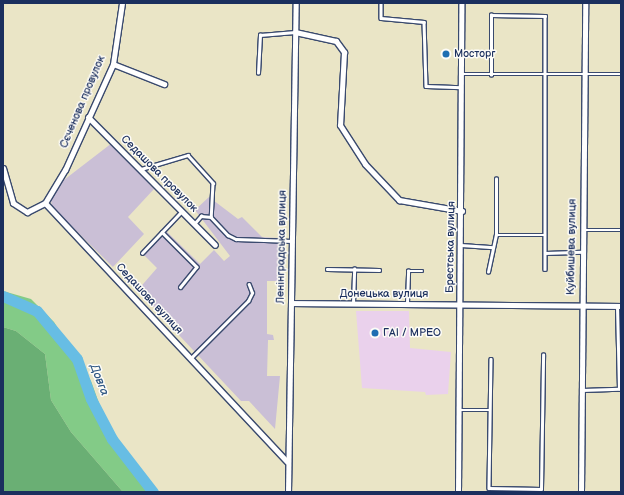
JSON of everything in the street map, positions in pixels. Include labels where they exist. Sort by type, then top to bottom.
[{"type":"street","name":"Сєченова провулок","points":[[45,203],[65,170],[113,64],[122,3]]},
{"type":"street","name":"Ленінградська вулиця","points":[[288,492],[287,462],[296,3]]},
{"type":"street","name":"Брестська вулиця","points":[[458,492],[462,211],[461,3]]},
{"type":"street","name":"Куйбишева вулиця","points":[[581,492],[585,3]]},
{"type":"street","points":[[295,32],[336,40],[344,52],[340,125],[365,164],[400,200],[462,211]]},
{"type":"street","points":[[113,64],[164,84]]},
{"type":"street","name":"Седашова провулок","points":[[88,117],[215,245]]},
{"type":"street","points":[[3,168],[13,203],[27,212],[45,203]]},
{"type":"street","name":"Седашова вулиця","points":[[45,203],[287,462]]},
{"type":"street","name":"Донецька вулиця","points":[[291,303],[619,306]]},
{"type":"lane","points":[[381,3],[381,18],[424,22],[426,86],[462,87]]},
{"type":"lane","points":[[491,75],[491,15],[544,16],[545,270]]},
{"type":"lane","points":[[258,74],[260,36],[295,32]]},
{"type":"lane","points":[[462,74],[621,74]]},
{"type":"lane","points":[[140,170],[188,155],[213,183],[211,217]]},
{"type":"lane","points":[[488,272],[496,234],[496,179]]},
{"type":"lane","points":[[142,253],[182,212]]},
{"type":"lane","points":[[194,224],[201,216],[211,217],[228,235],[236,239],[292,241]]},
{"type":"lane","points":[[582,230],[621,230]]},
{"type":"lane","points":[[162,232],[197,267],[181,287]]},
{"type":"lane","points":[[496,234],[545,235]]},
{"type":"lane","points":[[461,245],[493,246]]},
{"type":"lane","points":[[545,253],[582,252]]},
{"type":"lane","points":[[327,269],[379,270]]},
{"type":"lane","points":[[352,304],[354,269]]},
{"type":"lane","points":[[407,304],[408,271],[422,271]]},
{"type":"lane","points":[[191,359],[248,301],[252,294],[249,285]]},
{"type":"lane","points":[[582,390],[619,389],[619,306]]},
{"type":"lane","points":[[491,359],[489,488],[541,488],[543,355]]},
{"type":"lane","points":[[458,410],[490,410]]},
{"type":"shaded area","points":[[112,143],[154,189],[128,217],[144,234],[113,267],[52,207],[51,200],[60,183]]},
{"type":"shaded area","points":[[209,197],[238,219],[242,217],[262,237],[278,238],[280,281],[267,281],[267,334],[273,335],[274,340],[268,340],[267,376],[280,376],[275,429],[249,401],[241,401],[178,334],[177,329],[137,291],[157,268],[141,252],[164,229],[200,264],[214,250],[224,261],[230,256],[195,210]]},
{"type":"shaded area","points":[[356,311],[409,311],[410,348],[451,352],[448,394],[426,395],[425,392],[362,388]]},
{"type":"green space","points":[[3,291],[31,299],[54,322],[91,381],[112,439],[143,472],[158,492],[123,492],[71,432],[51,400],[45,354],[16,331],[3,327]]},
{"type":"green space","points":[[3,327],[16,331],[45,354],[51,400],[71,432],[123,492],[3,492]]},
{"type":"waterway","name":"Довга","points":[[3,296],[37,311],[77,359],[91,399],[112,439],[153,492]]},
{"type":"place","name":"Мосторг","points":[[446,54]]},
{"type":"place","name":"ГАІ / МРЕО","points":[[375,333]]}]
